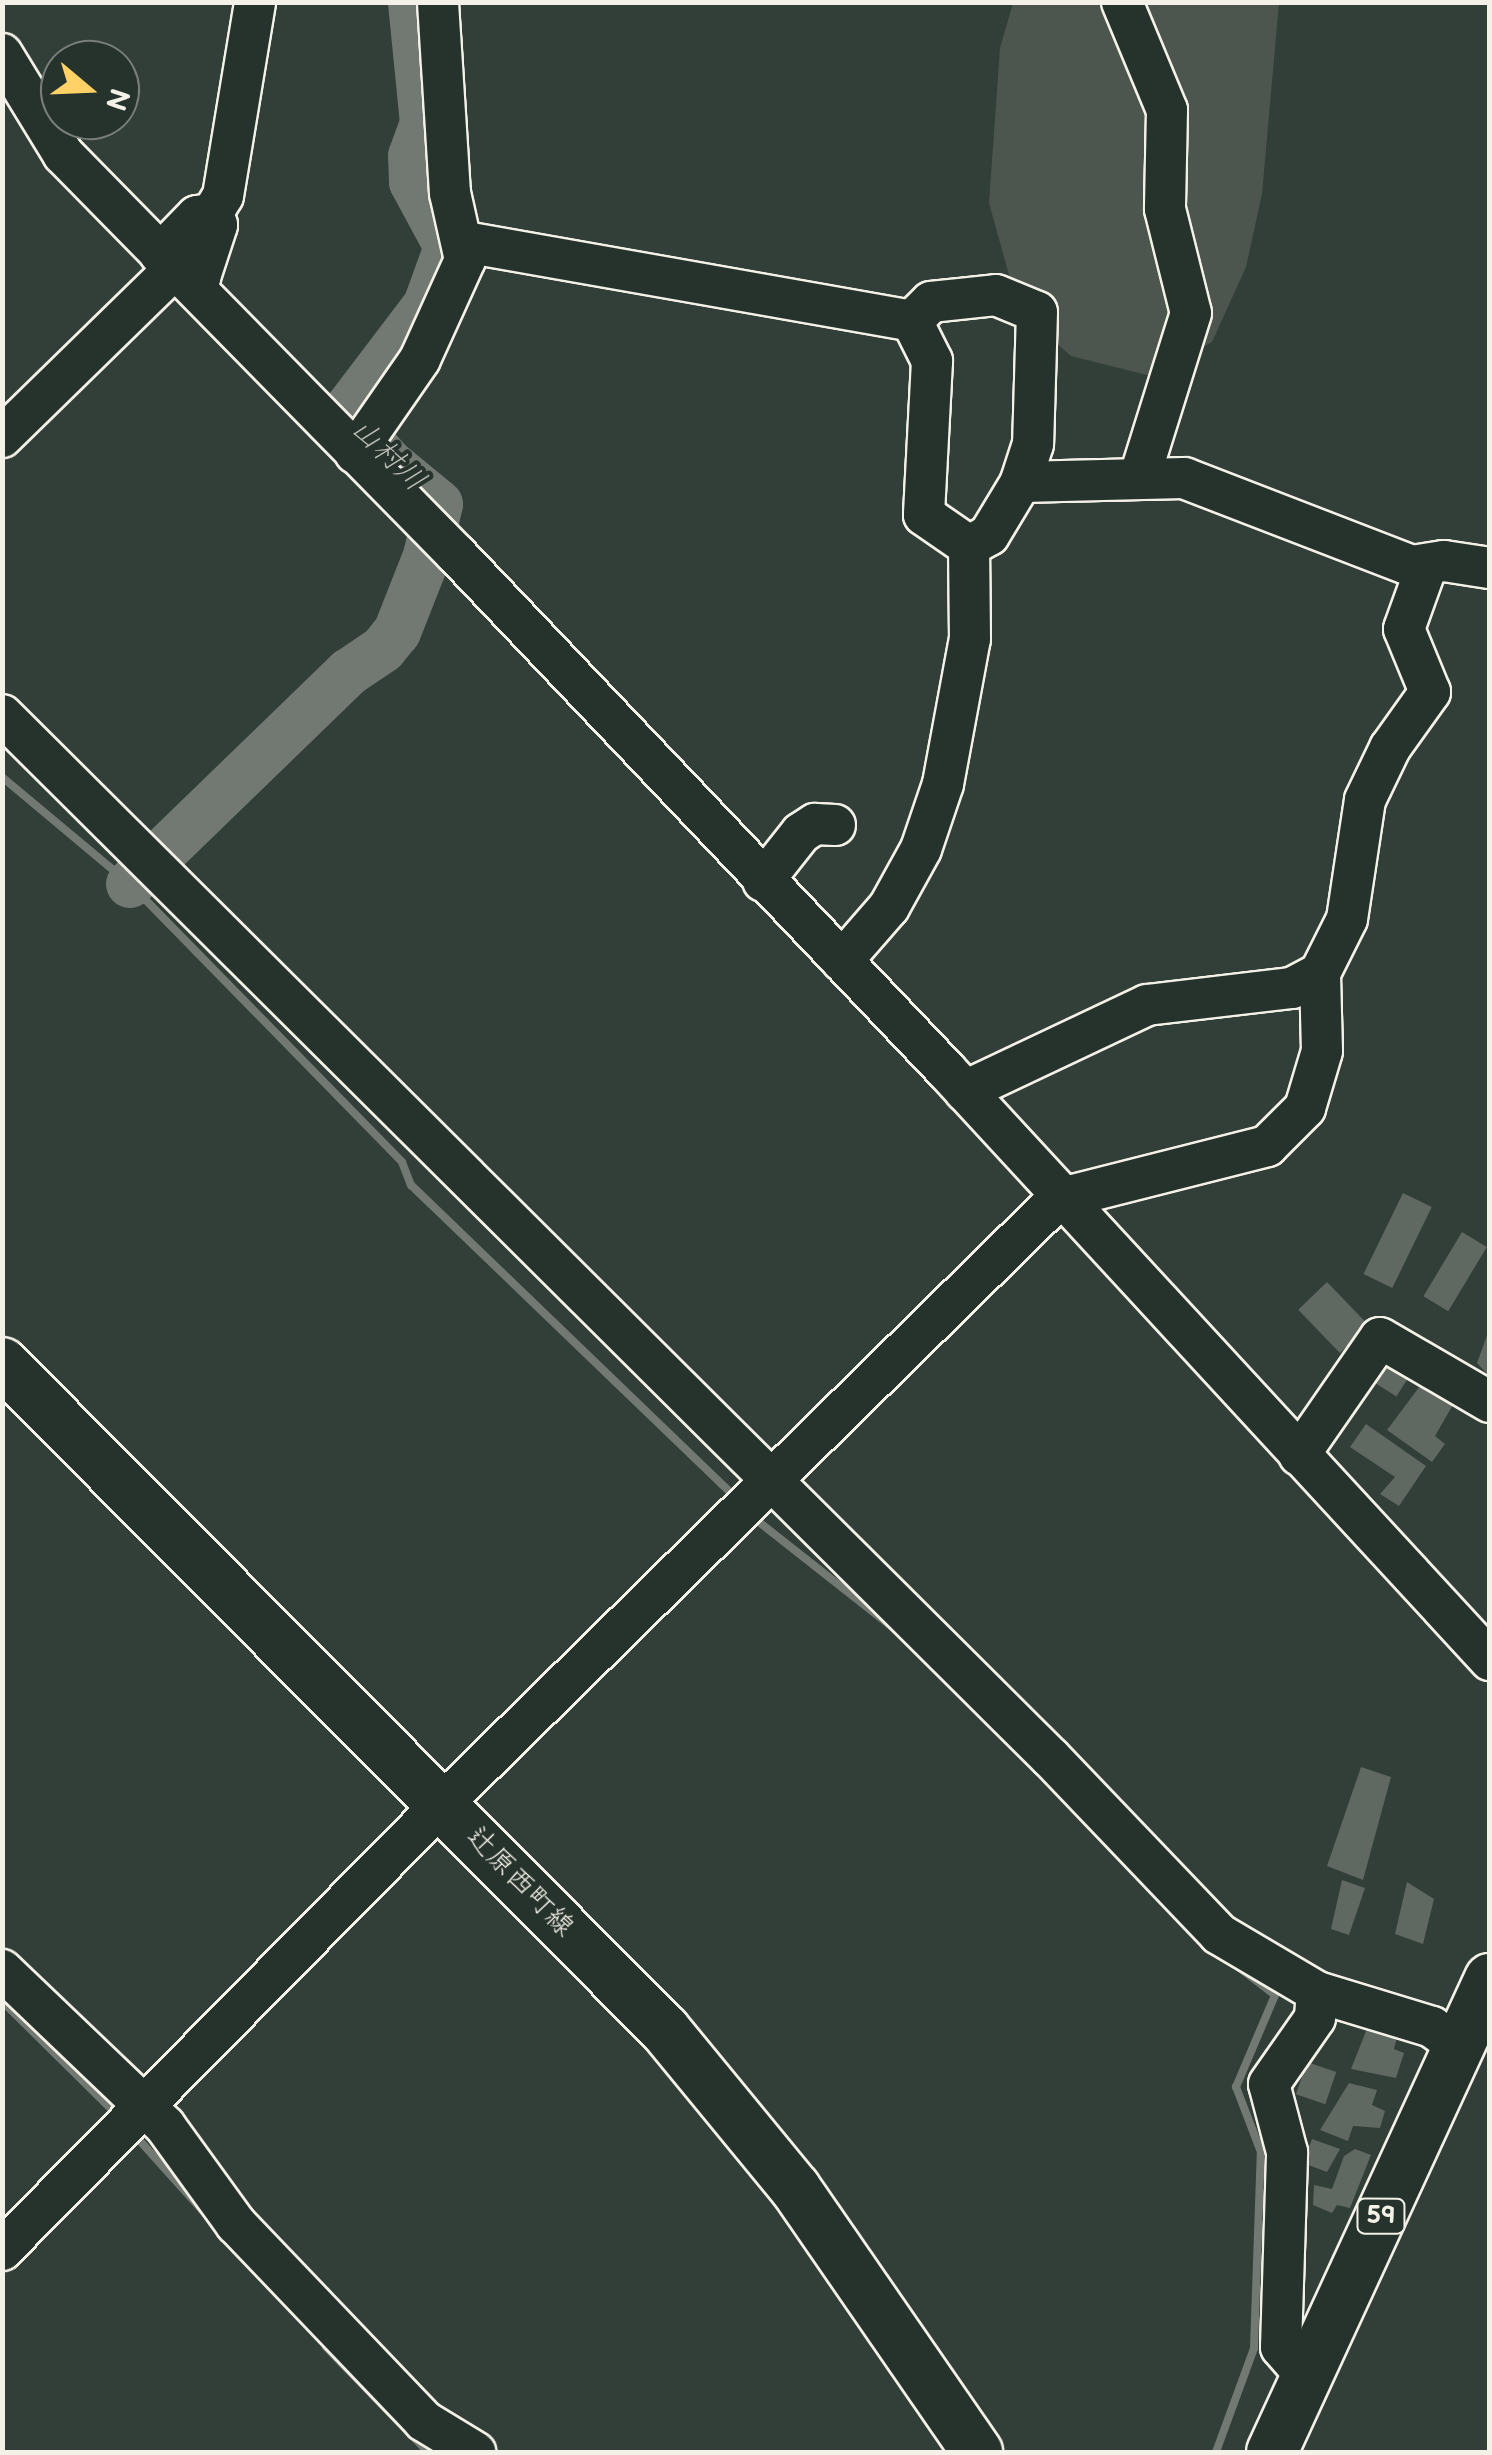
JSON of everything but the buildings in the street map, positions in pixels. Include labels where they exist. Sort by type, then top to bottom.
[{"type":"main road","name":"辻原西町線","points":[[2,1363],[665,2030],[795,2188],[977,2452]]},
{"type":"main road","name":"59","points":[[1272,2452],[1490,1980]]},
{"type":"street","points":[[9,414],[166,262],[197,216],[212,214],[223,196],[255,2]]},
{"type":"street","points":[[355,453],[420,360],[465,260],[466,242],[450,193],[438,2]]},
{"type":"street","points":[[1122,2],[1167,110],[1166,209],[1192,313],[1140,476]]},
{"type":"street","points":[[2,54],[63,154],[842,960],[1058,1199],[1175,1315],[1490,1660]]},
{"type":"street","points":[[466,242],[912,320]]},
{"type":"street","points":[[912,320],[931,302],[996,294],[1037,312],[1033,444],[1021,482],[988,535],[969,546]]},
{"type":"street","points":[[912,320],[932,361],[924,515],[969,546]]},
{"type":"street","points":[[1021,482],[1140,476],[1184,478],[1412,566],[1490,568]]},
{"type":"street","points":[[842,960],[889,907],[921,850],[943,784],[970,639],[969,546]]},
{"type":"street","points":[[2,2250],[443,1803],[1058,1199],[1267,1146],[1291,1126],[1305,1108],[1322,1051],[1320,973],[1347,919],[1365,800],[1390,748],[1430,692],[1404,630],[1427,565]]},
{"type":"street","points":[[2,715],[770,1480],[1219,1934],[1318,1992],[1342,1994],[1432,2027],[1458,2046]]},
{"type":"street","points":[[763,881],[801,834],[815,824],[835,825]]},
{"type":"street","points":[[964,1091],[1147,1005],[1292,988],[1320,973]]},
{"type":"street","points":[[1298,1454],[1380,1338],[1490,1402]]},
{"type":"street","points":[[2,1970],[144,2106],[236,2224],[424,2421],[476,2452]]},
{"type":"street","points":[[1308,2378],[1281,2346],[1286,2152],[1269,2084],[1315,2018],[1318,1992]]},
{"type":"shaded area","points":[[1013,3],[1279,3],[1262,194],[1246,267],[1212,342],[1151,376],[1071,356],[1019,311],[989,203],[1000,48]]},
{"type":"waterway","name":"山村川","points":[[130,884],[349,672],[383,649],[397,632],[427,556],[439,504],[389,463],[345,413],[427,305],[448,247],[413,182],[412,156],[424,123],[412,2]]},
{"type":"waterway","points":[[2,777],[130,884],[402,1162],[411,1185],[735,1497]]},
{"type":"waterway","points":[[750,1515],[896,1630]]},
{"type":"waterway","points":[[1216,2452],[1254,2348],[1261,2152],[1236,2087],[1275,1995],[1241,1969]]},
{"type":"waterway","points":[[2,2001],[116,2114]]},
{"type":"waterway","points":[[132,2132],[203,2211]]},
{"type":"waterway","points":[[326,2347],[428,2452]]}]
